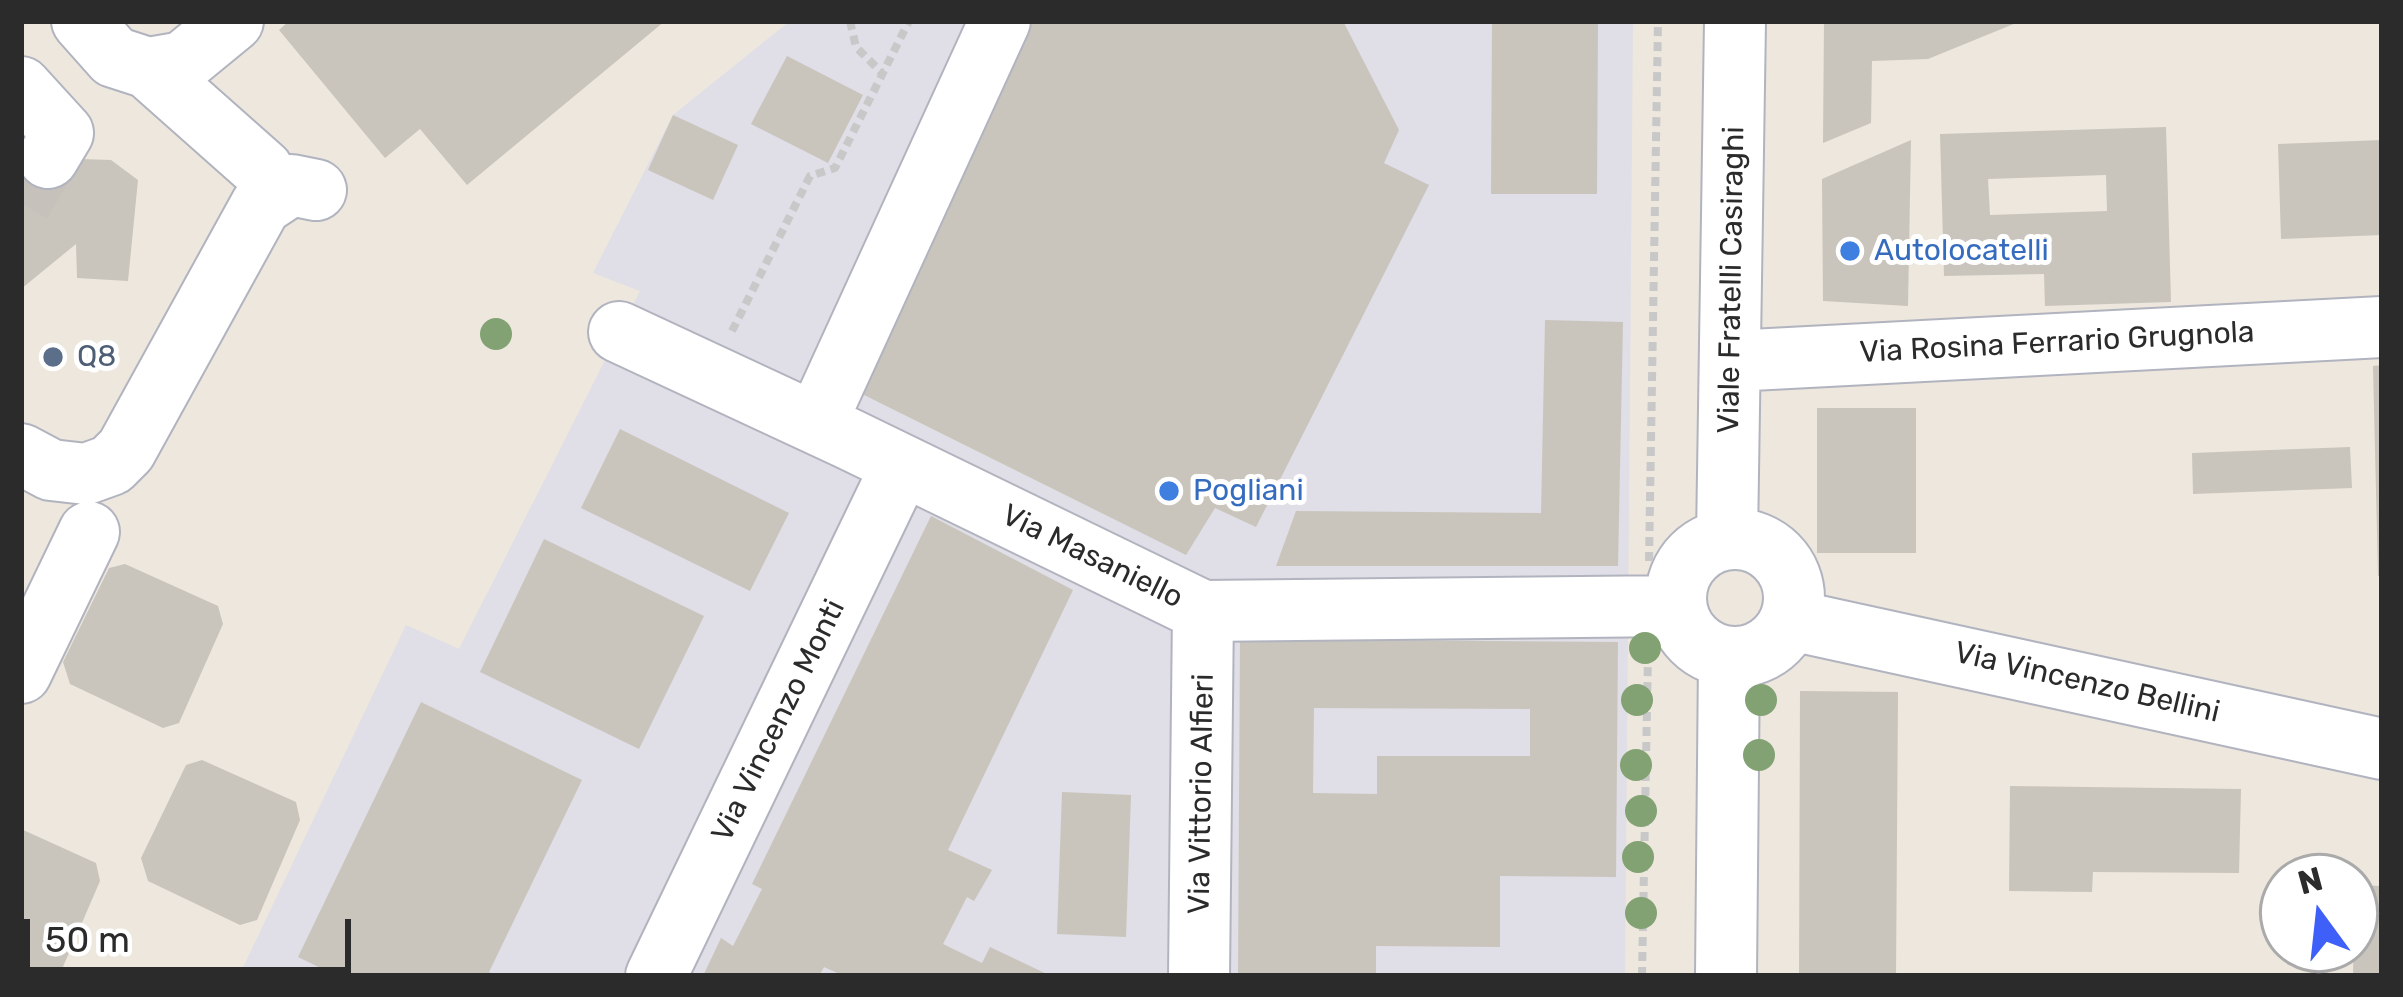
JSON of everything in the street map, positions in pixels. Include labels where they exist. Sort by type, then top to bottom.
[{"type":"street","points":[[21,454],[51,470],[86,474],[111,465],[126,450],[261,206],[296,192],[263,170],[148,68],[114,57],[82,21]]},
{"type":"street","points":[[148,68],[182,62],[233,21]]},
{"type":"street","points":[[816,423],[1000,21]]},
{"type":"street","name":"Viale Fratelli Casiraghi","points":[[1727,538],[1735,21]]},
{"type":"street","points":[[21,87],[63,133],[48,158]]},
{"type":"street","name":"Via Rosina Ferrario Grugnola","points":[[1732,361],[2382,327]]},
{"type":"street","name":"Via Masaniello","points":[[619,332],[1203,611],[1662,606]]},
{"type":"street","name":"Via Vincenzo Monti","points":[[656,976],[902,465]]},
{"type":"street","points":[[21,673],[89,532]]},
{"type":"street","points":[[1727,538],[1767,547],[1783,561],[1795,600],[1791,620],[1780,638],[1765,650],[1729,658],[1694,642],[1662,606],[1691,557],[1727,538]]},
{"type":"street","name":"Via Vittorio Alfieri","points":[[1198,976],[1203,611]]},
{"type":"street","name":"Via Vincenzo Bellini","points":[[1791,620],[2382,749]]},
{"type":"street","points":[[1726,976],[1729,658]]},
{"type":"path","points":[[850,21],[856,47],[882,73]]},
{"type":"path","points":[[710,375],[810,176],[835,168],[909,21]]},
{"type":"path","points":[[1642,976],[1662,606],[1658,21]]},
{"type":"shaded area","points":[[790,21],[1633,21],[1625,976],[239,976],[406,625],[459,649],[640,291],[593,273],[673,115]]},
{"type":"building","points":[[289,21],[665,21],[467,185],[420,129],[385,158],[279,30]]},
{"type":"building","points":[[1022,21],[1343,21],[1399,130],[1384,163],[1429,185],[1256,527],[1215,508],[1186,555],[844,385]]},
{"type":"building","points":[[1492,21],[1598,21],[1597,194],[1491,194]]},
{"type":"building","points":[[1824,21],[2021,21],[1928,59],[1872,61],[1871,123],[1823,143]]},
{"type":"building","points":[[787,56],[863,95],[828,163],[751,124]]},
{"type":"building","points":[[673,115],[738,145],[713,200],[648,170]]},
{"type":"building","points":[[2166,127],[2171,302],[2045,306],[2044,274],[1944,276],[1940,134]],"holes":[[[2106,175],[2107,211],[1990,215],[1988,179]]]},
{"type":"building","points":[[1911,140],[1908,306],[1823,301],[1822,179]]},
{"type":"building","points":[[2382,140],[2382,235],[2281,239],[2278,144]]},
{"type":"building","points":[[21,157],[111,160],[138,180],[128,281],[77,278],[76,244],[21,289]]},
{"type":"building","points":[[1545,320],[1623,322],[1618,566],[1276,566],[1296,511],[1541,513]]},
{"type":"building","points":[[2382,365],[2382,576],[2378,576],[2373,366]]},
{"type":"building","points":[[1817,408],[1916,408],[1916,553],[1817,553]]},
{"type":"building","points":[[620,429],[789,513],[750,591],[581,508]]},
{"type":"building","points":[[2350,447],[2352,488],[2193,494],[2192,453]]},
{"type":"building","points":[[931,516],[1073,590],[948,850],[992,870],[974,901],[967,897],[943,944],[982,963],[990,947],[1051,976],[844,976],[824,967],[819,976],[703,976],[721,938],[733,946],[762,889],[752,884]]},
{"type":"building","points":[[544,539],[704,616],[639,749],[480,672]]},
{"type":"building","points":[[125,564],[218,606],[223,624],[179,723],[163,728],[70,684],[63,662],[109,568]]},
{"type":"building","points":[[1240,639],[1618,642],[1616,877],[1500,876],[1500,947],[1376,946],[1376,976],[1238,976]],"holes":[[[1314,708],[1530,709],[1530,756],[1377,756],[1377,794],[1313,793]]]},
{"type":"building","points":[[1800,691],[1898,692],[1896,976],[1799,976]]},
{"type":"building","points":[[421,702],[582,780],[489,972],[498,976],[337,976],[298,957]]},
{"type":"building","points":[[202,760],[296,802],[300,820],[257,920],[240,925],[148,881],[141,858],[186,765]]},
{"type":"building","points":[[2010,786],[2241,789],[2239,873],[2093,872],[2092,892],[2009,891]]},
{"type":"building","points":[[1062,792],[1131,795],[1126,937],[1057,934]]},
{"type":"building","points":[[21,829],[96,863],[100,881],[59,976],[21,976]]},
{"type":"building","points":[[2382,886],[2382,976],[2353,976],[2379,973]]},
{"type":"tunnel","points":[[21,203],[48,158]]},
{"type":"place","name":"Autolocatelli","points":[[1850,251]]},
{"type":"place","name":"Q8","points":[[53,357]]},
{"type":"place","name":"Pogliani","points":[[1169,491]]}]
